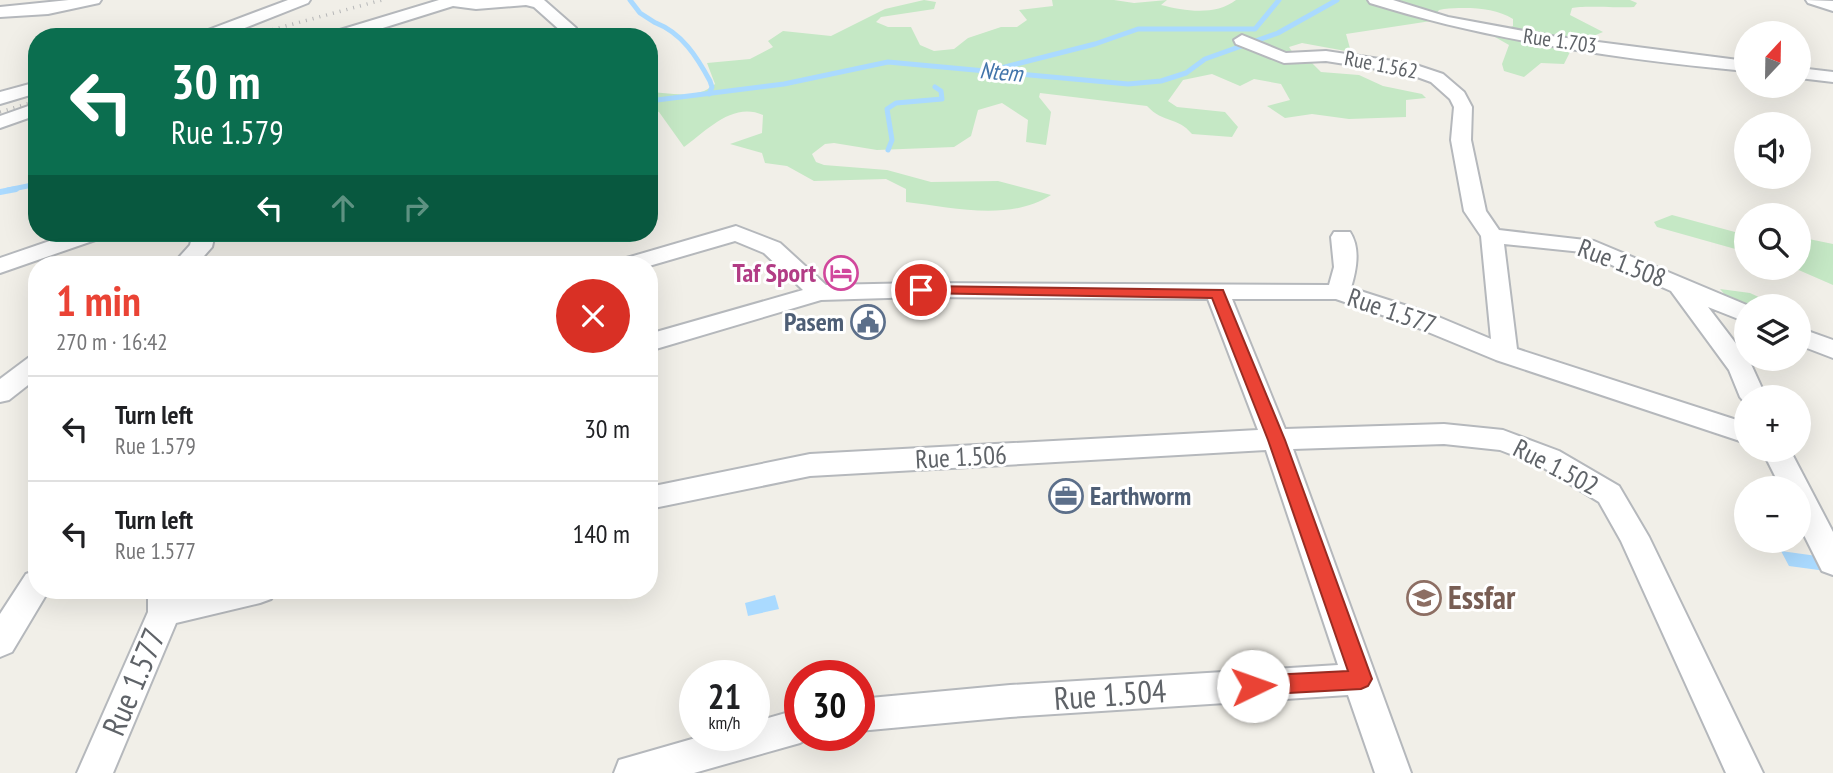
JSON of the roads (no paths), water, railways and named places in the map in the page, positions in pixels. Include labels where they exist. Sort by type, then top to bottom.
[{"type":"street","points":[[0,10],[15,0]]},
{"type":"street","points":[[0,10],[48,9],[93,0]]},
{"type":"street","points":[[229,28],[302,0]]},
{"type":"street","points":[[365,28],[452,1],[476,4],[526,0],[540,4],[568,28]]},
{"type":"street","name":"Rue 1.703","points":[[1376,0],[1444,21],[1551,41],[1734,64]]},
{"type":"street","name":"Rue 1.562","points":[[1242,40],[1284,58],[1326,56],[1377,61],[1413,69],[1437,78],[1458,96],[1463,107],[1461,140],[1475,211],[1492,236],[1505,354]]},
{"type":"street","points":[[1811,74],[1833,77]]},
{"type":"street","points":[[0,99],[28,90]]},
{"type":"street","points":[[0,122],[28,112]]},
{"type":"street","points":[[658,256],[694,245],[709,244],[736,233],[772,248],[820,293]]},
{"type":"street","name":"Rue 1.508","points":[[1492,236],[1586,246],[1734,309]]},
{"type":"street","points":[[1338,292],[1346,267],[1342,237]]},
{"type":"street","points":[[28,256],[68,242]]},
{"type":"street","points":[[192,256],[202,242]]},
{"type":"street","points":[[0,266],[28,256]]},
{"type":"street","points":[[1680,286],[1741,368],[1748,385]]},
{"type":"street","name":"Rue 1.577","points":[[658,341],[820,293],[921,290],[1338,292],[1420,319],[1505,354],[1734,429]]},
{"type":"street","points":[[1218,293],[1276,440],[1393,773]]},
{"type":"street","points":[[1811,341],[1833,351]]},
{"type":"street","points":[[0,393],[28,371]]},
{"type":"street","name":"Rue 1.502","points":[[1276,440],[1444,434],[1503,440],[1549,458],[1609,494],[1634,537],[1745,773]]},
{"type":"street","name":"Rue 1.506","points":[[658,496],[810,465],[1276,440]]},
{"type":"street","points":[[1811,519],[1833,562]]},
{"type":"street","points":[[0,642],[28,597]]},
{"type":"street","points":[[164,601],[181,599]]},
{"type":"street","name":"Rue 1.577","points":[[95,773],[164,601]]},
{"type":"street","name":"Rue 1.504","points":[[875,714],[1010,701],[1361,679]]},
{"type":"street","points":[[632,773],[784,730]]},
{"type":"water","points":[[1782,553],[1817,556],[1826,571],[1789,566]]},
{"type":"water","points":[[775,595],[779,609],[748,616],[745,603]]},
{"type":"waterway","points":[[630,0],[640,13],[654,22]]},
{"type":"waterway","points":[[1001,68],[1095,44],[1138,29],[1255,29],[1279,0]]},
{"type":"waterway","name":"Ntem","points":[[709,93],[784,84],[888,62],[1128,84],[1161,81],[1186,73],[1205,59],[1278,33],[1337,0]]},
{"type":"waterway","points":[[656,23],[674,33],[694,55],[710,81],[712,87],[709,93]]},
{"type":"waterway","points":[[888,150],[892,140],[887,109],[896,103],[942,99],[941,91],[935,87]]},
{"type":"waterway","name":"Ntem","points":[[658,100],[709,93]]},
{"type":"waterway","name":"Ntem","points":[[8,190],[28,186]]},
{"type":"waterway","name":"Ntem","points":[[0,192],[16,189]]},
{"type":"railway","points":[[278,28],[382,0]]},
{"type":"railway","points":[[0,112],[28,104]]},
{"type":"place","name":"Taf Sport","points":[[841,273]]},
{"type":"place","name":"Pasem","points":[[868,322]]},
{"type":"place","name":"Earthworm","points":[[1066,496]]},
{"type":"place","name":"Essfar","points":[[1424,598]]}]
